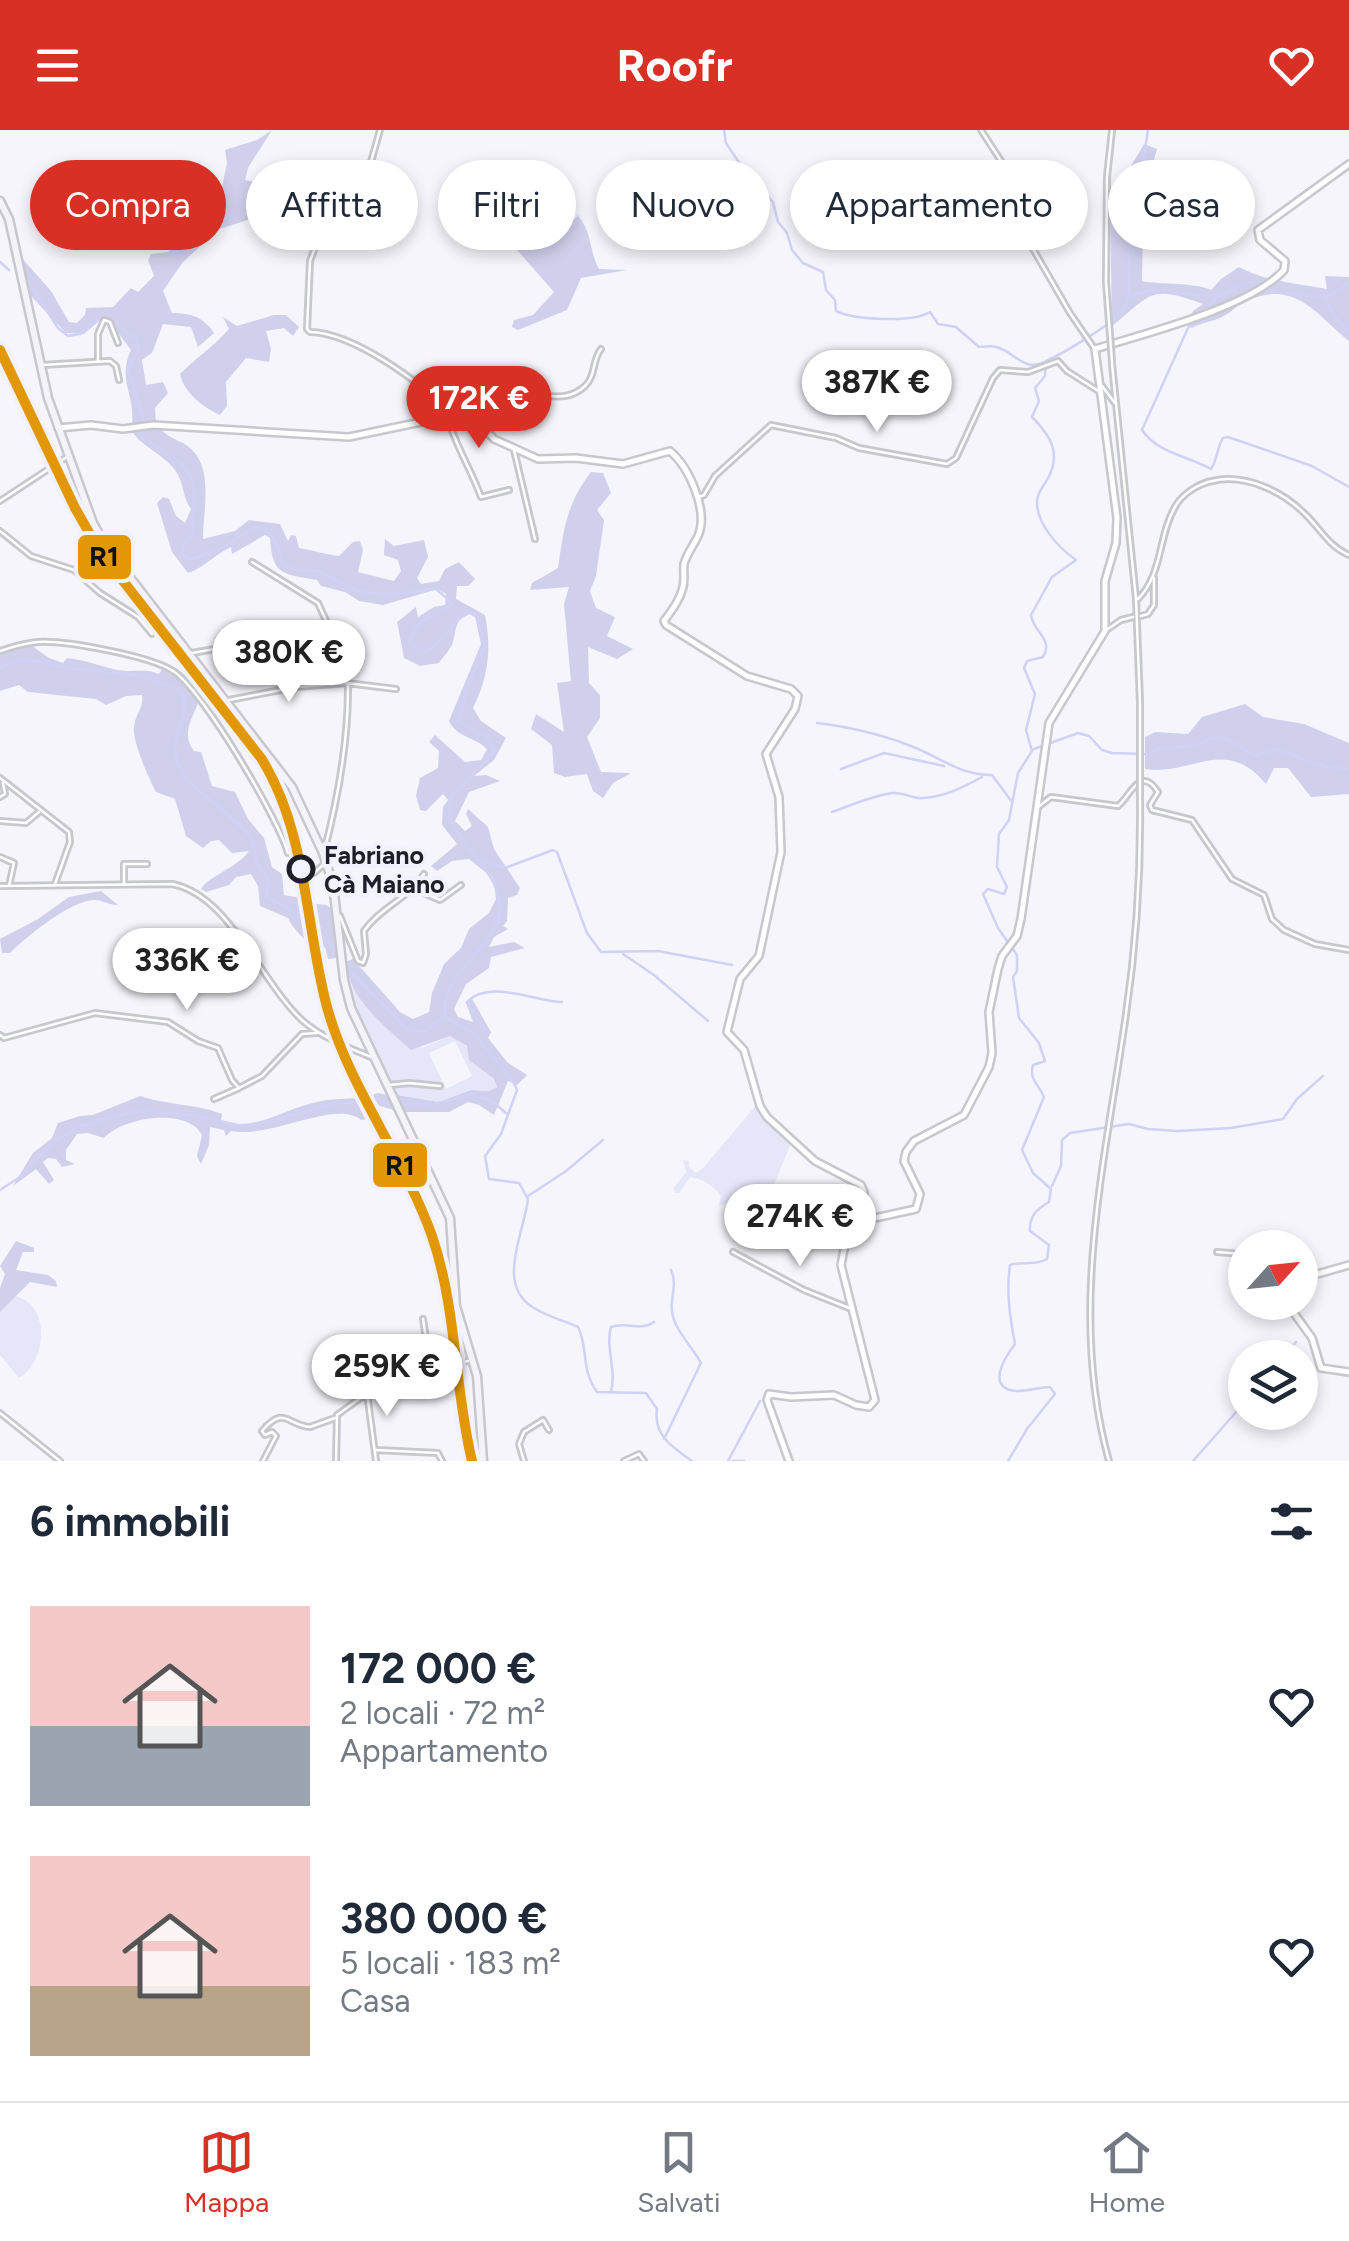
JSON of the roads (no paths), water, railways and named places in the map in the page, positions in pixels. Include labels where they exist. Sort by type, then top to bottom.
[{"type":"main road","points":[[0,201],[9,219],[58,428],[98,535],[292,787],[324,856],[339,916],[344,980],[365,1042],[446,1205],[456,1306],[473,1361],[483,1461]]},
{"type":"street","points":[[380,130],[366,176],[314,250],[310,261],[307,328],[362,346],[448,414],[460,454],[471,470],[481,498],[509,490]]},
{"type":"street","points":[[981,130],[1014,181],[1029,242],[1095,348],[1117,532],[1105,581],[1105,632]]},
{"type":"street","points":[[1109,1461],[1095,1400],[1088,1314],[1092,1248],[1136,920],[1140,797],[1136,599],[1106,282],[1106,205],[1112,130]]},
{"type":"street","points":[[1095,348],[1189,320],[1267,285],[1284,270],[1285,261],[1260,240],[1258,230],[1349,164]]},
{"type":"street","points":[[98,362],[97,339],[102,321],[110,322],[118,343]]},
{"type":"street","points":[[58,428],[149,426],[348,437],[416,425],[522,395],[569,395],[590,379],[601,350]]},
{"type":"street","points":[[698,497],[703,496],[715,476],[775,424],[836,438],[859,448],[947,464],[956,458],[996,372],[1006,368],[1028,372],[1060,362],[1102,392]]},
{"type":"street","points":[[41,366],[114,364],[119,380]]},
{"type":"street","points":[[1100,384],[1116,404]]},
{"type":"street","points":[[464,413],[494,439],[538,459],[576,458],[618,464],[670,451],[681,462],[698,497],[702,524],[685,561],[682,589],[664,621],[666,626],[747,676],[791,689],[798,700],[766,754],[780,798],[781,852],[759,956],[740,979],[727,1032],[744,1050],[767,1118],[808,1156],[861,1185],[864,1192],[861,1221],[841,1256],[875,1400],[862,1407],[834,1395],[791,1398],[770,1394],[768,1400],[790,1461]]},
{"type":"street","points":[[514,448],[535,540]]},
{"type":"street","points":[[58,466],[70,460]]},
{"type":"street","points":[[0,501],[70,460]]},
{"type":"street","points":[[1141,616],[1154,605],[1154,576],[1178,502],[1197,486],[1218,479],[1242,480],[1281,495],[1302,510],[1337,549],[1349,554]]},
{"type":"street","points":[[0,532],[31,556],[74,570],[100,593],[138,617],[152,634]]},
{"type":"street","points":[[252,562],[318,603],[328,625],[344,634],[348,683],[339,789],[324,856],[316,873],[305,866]]},
{"type":"street","points":[[1136,599],[1154,576]]},
{"type":"street","points":[[861,1221],[914,1211],[920,1194],[905,1167],[906,1152],[921,1136],[964,1115],[989,1067],[989,1012],[1002,956],[1016,936],[1052,715],[1105,632],[1120,620],[1133,617]]},
{"type":"street","points":[[190,654],[260,641]]},
{"type":"street","points":[[0,651],[36,642],[74,644],[173,670],[189,686],[235,752],[282,830],[288,853]]},
{"type":"street","points":[[228,700],[296,687],[348,683],[396,689]]},
{"type":"street","points":[[0,797],[6,794],[1,780]]},
{"type":"street","points":[[1,780],[65,828],[71,837],[54,885]]},
{"type":"street","points":[[1036,808],[1052,797],[1118,806],[1135,785],[1152,784],[1158,792],[1150,805],[1152,810],[1179,815],[1196,824],[1232,879],[1264,895],[1276,924],[1315,944],[1349,950]]},
{"type":"street","points":[[0,822],[26,823],[41,811]]},
{"type":"street","points":[[0,857],[14,863],[9,886]]},
{"type":"street","points":[[124,884],[124,864],[147,864]]},
{"type":"street","points":[[339,916],[343,916],[361,964],[366,954],[364,931],[375,916],[413,888],[424,874]]},
{"type":"street","points":[[0,886],[172,884],[203,895],[291,1008],[323,1034],[371,1054]]},
{"type":"street","points":[[413,888],[440,900],[460,886]]},
{"type":"street","points":[[0,1035],[4,1038],[95,1013],[168,1022],[198,1041],[218,1048],[239,1088]]},
{"type":"street","points":[[214,1099],[262,1076],[302,1034],[323,1034]]},
{"type":"street","points":[[356,1049],[365,1042]]},
{"type":"street","points":[[388,1086],[440,1086]]},
{"type":"street","points":[[733,1252],[804,1290],[855,1311]]},
{"type":"street","points":[[1217,1252],[1228,1253]]},
{"type":"street","points":[[1318,1274],[1349,1265]]},
{"type":"street","points":[[423,1319],[430,1366]]},
{"type":"street","points":[[1297,1320],[1312,1338],[1322,1368],[1349,1372]]},
{"type":"street","points":[[376,1461],[367,1393],[372,1378],[473,1361]]},
{"type":"street","points":[[263,1461],[276,1436],[272,1432],[263,1434],[264,1428],[280,1417],[310,1428],[328,1424],[367,1393]]},
{"type":"street","points":[[0,1413],[60,1461]]},
{"type":"street","points":[[336,1418],[336,1461]]},
{"type":"street","points":[[524,1461],[519,1444],[524,1432],[543,1420],[549,1430]]},
{"type":"street","points":[[374,1450],[438,1453],[442,1461]]},
{"type":"street","points":[[624,1461],[639,1454],[644,1461]]},
{"type":"waterway","points":[[724,130],[726,143],[746,173],[773,202],[792,250],[803,263],[823,272],[836,311],[883,319],[930,312],[938,324],[956,327],[979,347],[1003,349],[1030,365],[1045,362]]},
{"type":"waterway","points":[[1008,1461],[1055,1394],[1050,1387],[1007,1389],[999,1378],[1015,1344],[1009,1305],[1010,1265],[1047,1259],[1049,1245],[1030,1231],[1030,1226],[1035,1214],[1049,1202],[1051,1189],[1033,1173],[1022,1150],[1044,1097],[1033,1078],[1033,1065],[1045,1061],[1039,1043],[1019,1018],[1013,977],[1017,955],[998,928],[983,894],[988,889],[1004,894],[1007,887],[997,867],[999,834],[1009,820],[1018,773],[1032,751],[1026,730],[1035,694],[1024,668],[1027,661],[1043,657],[1046,645],[1031,615],[1052,577],[1076,560],[1050,535],[1038,510],[1038,496],[1051,471],[1054,454],[1049,438],[1032,417],[1039,401],[1035,388],[1045,376],[1046,361],[1100,329],[1124,308],[1129,286],[1129,214],[1131,208],[1150,203],[1153,192],[1142,168],[1148,130]]},
{"type":"waterway","points":[[0,262],[9,270]]},
{"type":"waterway","points":[[23,273],[58,328],[68,336],[80,334],[100,317],[109,317],[136,337],[139,349],[128,369],[143,417],[142,438],[180,462],[194,487],[193,533],[183,544],[182,553],[188,560],[219,550],[254,527],[267,530],[283,563],[298,571],[315,571],[347,587],[376,593],[435,588],[453,604],[427,618],[413,633],[410,641],[423,653],[464,615],[472,612],[477,617],[485,646],[458,721],[486,737],[495,750],[451,797],[450,815],[457,832],[496,889],[499,916],[487,941],[451,987],[445,1017],[472,1032],[517,1090],[501,1134],[485,1156],[489,1179],[519,1183],[528,1199],[514,1273],[522,1298],[539,1311],[578,1327],[588,1375],[597,1392],[646,1393],[657,1409],[661,1433],[692,1461]]},
{"type":"waterway","points":[[1127,298],[1151,291],[1216,295],[1250,282],[1263,283]]},
{"type":"waterway","points":[[1270,287],[1279,292],[1325,298],[1349,283]]},
{"type":"waterway","points":[[1206,310],[1218,296]]},
{"type":"waterway","points":[[1326,300],[1334,316],[1349,331]]},
{"type":"waterway","points":[[1194,321],[1142,430],[1148,438],[1211,469],[1223,438],[1228,437],[1312,466],[1349,487]]},
{"type":"waterway","points":[[0,667],[26,659],[141,676],[180,690],[184,706],[175,750],[181,769],[198,790],[251,838],[257,863],[268,879],[266,897],[288,908],[326,939],[339,956]]},
{"type":"waterway","points":[[817,723],[888,738],[960,769],[992,775],[1012,802]]},
{"type":"waterway","points":[[1034,749],[1078,733],[1112,753],[1145,754],[1224,738],[1257,756],[1275,749],[1326,767],[1349,769]]},
{"type":"waterway","points":[[841,769],[884,753],[944,766]]},
{"type":"waterway","points":[[832,812],[892,793],[919,798],[939,796],[982,777]]},
{"type":"waterway","points":[[477,860],[505,868],[553,850],[587,933],[601,952],[658,951],[732,965]]},
{"type":"waterway","points":[[623,954],[708,1021]]},
{"type":"waterway","points":[[346,967],[408,1030],[425,1031],[445,1016]]},
{"type":"waterway","points":[[484,1030],[467,1002],[476,995],[512,993],[562,1002]]},
{"type":"waterway","points":[[1052,1186],[1061,1166],[1062,1140],[1070,1133],[1129,1124],[1178,1131],[1231,1128],[1283,1119],[1297,1099],[1323,1076]]},
{"type":"waterway","points":[[0,1190],[20,1177],[56,1140],[81,1126],[137,1111],[198,1116],[247,1127],[338,1103],[434,1104],[470,1095],[491,1100],[506,1113]]},
{"type":"waterway","points":[[528,1196],[603,1140]]},
{"type":"waterway","points":[[664,1439],[701,1363],[673,1318],[671,1270]]},
{"type":"waterway","points":[[611,1392],[611,1327],[654,1322]]},
{"type":"waterway","points":[[728,1461],[760,1401]]},
{"type":"waterway","points":[[1193,1461],[1228,1421]]},
{"type":"waterway","points":[[733,1461],[744,1461]]},
{"type":"place","name":"Fabriano Cà Maiano","points":[[301,869]]}]
